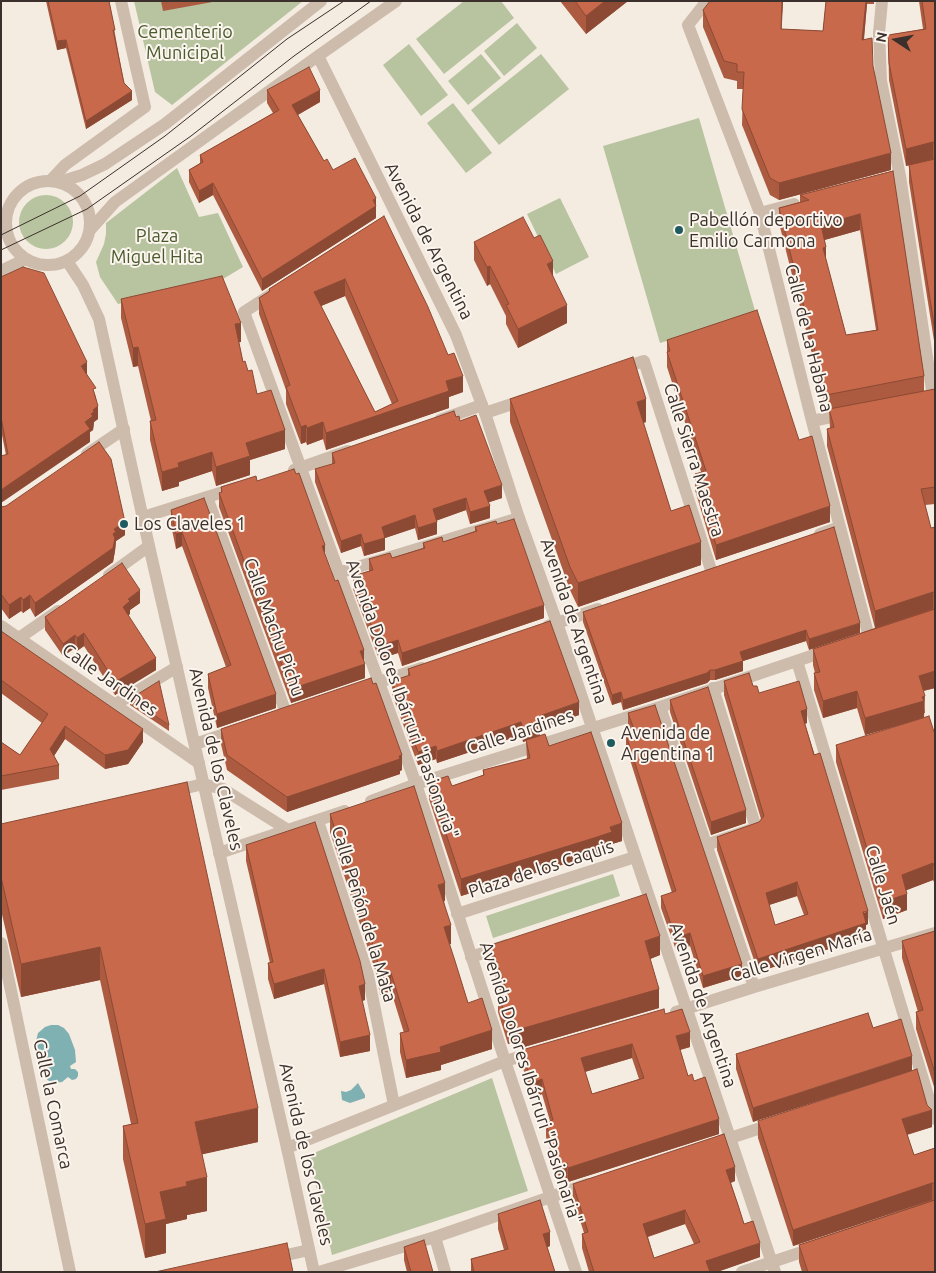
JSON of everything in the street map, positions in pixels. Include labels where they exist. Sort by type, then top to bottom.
[{"type":"street","points":[[55,182],[65,165],[145,106],[121,1]]},
{"type":"street","points":[[55,182],[73,189],[80,196],[89,214],[90,230],[86,242],[77,254],[67,261],[55,265],[38,264],[26,259],[16,250],[7,232],[6,209],[19,193],[36,183],[55,182],[82,176],[105,164],[165,124],[321,1]]},
{"type":"street","points":[[90,230],[115,202],[396,1]]},
{"type":"street","name":"Calle de La Habana","points":[[707,1],[688,25],[760,213],[869,637]]},
{"type":"street","points":[[882,1],[879,33],[881,81],[900,176],[931,397]]},
{"type":"street","name":"Avenida de Argentina","points":[[318,56],[392,217],[456,335],[484,409],[519,518],[557,623],[635,857],[644,898],[686,1009],[773,1267]]},
{"type":"street","points":[[760,213],[807,201]]},
{"type":"street","points":[[1,271],[26,259]]},
{"type":"street","name":"Avenida de los Claveles","points":[[67,261],[83,285],[99,319],[314,1272]]},
{"type":"street","name":"Avenida Dolores Ibárruri \"Pasionaria\"","points":[[284,286],[244,312],[416,784],[505,1061],[576,1272]]},
{"type":"street","name":"Calle Sierra Maestra","points":[[606,374],[644,361],[711,570]]},
{"type":"street","points":[[428,424],[532,398]]},
{"type":"street","points":[[812,421],[858,412]]},
{"type":"street","points":[[75,462],[124,429]]},
{"type":"street","points":[[282,474],[364,446]]},
{"type":"street","points":[[143,516],[244,485]]},
{"type":"street","name":"Calle Machu Pichu","points":[[207,497],[286,713]]},
{"type":"street","points":[[338,573],[519,518]]},
{"type":"street","points":[[812,536],[840,527]]},
{"type":"street","points":[[100,581],[149,546]]},
{"type":"street","points":[[19,638],[68,604]]},
{"type":"street","points":[[538,630],[611,605]]},
{"type":"street","name":"Calle Jardines","points":[[1,626],[199,763]]},
{"type":"street","name":"Calle Jardines","points":[[219,852],[318,821],[416,784],[660,707],[842,646]]},
{"type":"street","name":"Calle Jaén","points":[[797,661],[830,754],[884,948],[917,1077],[935,1119]]},
{"type":"street","points":[[360,688],[434,664]]},
{"type":"street","points":[[116,704],[177,667]]},
{"type":"street","points":[[706,845],[756,828],[713,688]]},
{"type":"street","points":[[660,707],[754,987]]},
{"type":"street","points":[[195,744],[250,726]]},
{"type":"street","points":[[165,793],[203,784],[223,789],[288,830]]},
{"type":"street","name":"Calle Peñón de la Mata","points":[[318,821],[368,975],[394,1105]]},
{"type":"street","name":"Plaza de los Caquis","points":[[458,914],[635,857]]},
{"type":"street","name":"Calle Virgen María","points":[[667,1014],[935,933]]},
{"type":"street","points":[[471,957],[515,942]]},
{"type":"street","name":"Calle la Comarca","points":[[1,943],[70,1272]]},
{"type":"street","points":[[287,1148],[505,1061],[553,1047]]},
{"type":"street","points":[[711,1144],[785,1120]]},
{"type":"street","points":[[319,1272],[435,1237],[597,1181]]},
{"type":"street","points":[[435,1237],[445,1272]]},
{"type":"street","points":[[742,1272],[773,1267],[826,1244]]},
{"type":"street","points":[[263,1260],[309,1250]]},
{"type":"green space","name":"Cementerio Municipal","points":[[134,1],[303,1],[172,105],[155,92]]},
{"type":"green space","points":[[464,1],[501,1],[514,18],[444,74],[416,39]]},
{"type":"green space","points":[[517,23],[537,48],[504,76],[484,51]]},
{"type":"green space","points":[[409,44],[448,95],[421,116],[383,65]]},
{"type":"green space","points":[[481,54],[501,78],[468,105],[448,81]]},
{"type":"green space","points":[[541,54],[569,89],[499,145],[471,110]]},
{"type":"green space","points":[[453,103],[492,153],[466,173],[427,123]]},
{"type":"green space","name":"Pabellón deportivo Emilio Carmona","points":[[699,118],[756,314],[660,343],[603,146]]},
{"type":"green space","name":"Plaza Miguel Hita","points":[[177,168],[199,217],[218,213],[243,267],[223,279],[167,294],[118,304],[100,277],[96,262],[104,244],[106,223]]},
{"type":"green space","points":[[46,195],[56,197],[65,203],[71,212],[73,222],[71,232],[65,241],[56,247],[46,249],[36,247],[27,241],[21,232],[19,222],[21,212],[27,203],[36,197]]},
{"type":"green space","points":[[560,198],[589,257],[556,274],[527,214]]},
{"type":"green space","points":[[613,874],[620,896],[493,938],[486,916]]},
{"type":"green space","points":[[492,1078],[528,1191],[332,1255],[309,1155]]},
{"type":"water","points":[[51,1025],[58,1025],[64,1028],[69,1034],[75,1050],[76,1062],[70,1066],[71,1069],[75,1069],[78,1072],[76,1079],[72,1080],[68,1077],[62,1082],[54,1083],[43,1076],[41,1068],[43,1058],[37,1050],[36,1041],[38,1033]]},
{"type":"water","points":[[358,1083],[365,1098],[350,1103],[342,1100],[341,1091],[351,1090]]},
{"type":"building","points":[[48,1],[109,1],[124,83],[132,91],[86,121],[66,40],[57,41]]},
{"type":"building","points":[[575,1],[605,1],[586,16]]},
{"type":"building","points":[[710,1],[782,1],[781,29],[823,31],[826,1],[866,1],[862,40],[872,38],[873,66],[891,153],[779,183],[770,178],[742,109],[744,72],[737,72],[737,64],[724,61],[703,10]]},
{"type":"building","points":[[922,1],[935,1],[935,143],[906,149],[889,63],[888,35],[926,29]]},
{"type":"building","points":[[309,67],[320,90],[292,105],[324,161],[327,159],[333,170],[355,158],[376,198],[373,200],[376,206],[262,279],[213,183],[199,191],[189,170],[203,162],[200,155],[279,110],[267,90]]},
{"type":"building","points":[[935,159],[935,331],[909,165]]},
{"type":"building","points":[[893,171],[924,376],[826,395],[779,208],[809,200],[800,195]],"holes":[[[860,214],[878,330],[846,335],[823,248],[826,247],[821,225]]]},
{"type":"building","points":[[384,216],[428,307],[448,355],[454,353],[463,376],[446,381],[449,391],[326,433],[323,422],[307,428],[306,425],[301,427],[286,387],[290,385],[259,298],[270,291],[269,289]],"holes":[[[345,279],[398,401],[375,412],[314,292]]]},
{"type":"building","points":[[523,217],[534,238],[540,235],[553,261],[547,264],[567,305],[518,329],[506,305],[509,304],[490,266],[487,267],[474,242]]},
{"type":"building","points":[[23,267],[44,273],[87,362],[81,366],[96,388],[93,389],[98,406],[91,414],[93,416],[85,422],[90,429],[1,490],[1,456],[8,454],[1,417],[1,277]]},
{"type":"building","points":[[222,276],[241,323],[235,324],[243,362],[245,361],[248,371],[252,370],[257,394],[271,390],[285,430],[246,443],[250,456],[216,467],[212,452],[178,463],[179,467],[162,472],[150,421],[156,420],[138,347],[133,348],[121,299]]},
{"type":"building","points":[[757,310],[799,440],[812,436],[830,506],[716,545],[695,474],[706,471],[667,352],[670,351],[667,340]]},
{"type":"building","points":[[633,357],[646,399],[637,402],[671,511],[689,505],[701,542],[578,583],[570,567],[510,399]]},
{"type":"building","points":[[935,389],[935,487],[921,489],[931,528],[935,527],[935,593],[933,592],[875,611],[827,429],[834,427],[829,409]]},
{"type":"building","points":[[454,411],[456,417],[459,416],[460,421],[476,415],[502,485],[484,491],[490,506],[470,512],[466,498],[433,509],[437,522],[418,528],[415,515],[382,527],[385,538],[364,544],[361,534],[341,541],[315,469],[335,463],[332,453]]},
{"type":"building","points":[[99,442],[111,459],[125,522],[114,529],[116,532],[113,534],[115,538],[113,548],[35,603],[30,595],[23,600],[21,597],[9,605],[1,594],[1,507],[6,506]]},
{"type":"building","points":[[294,469],[296,474],[299,473],[325,545],[322,546],[335,581],[338,580],[364,650],[360,651],[365,664],[291,689],[219,493],[222,492],[221,487],[256,476],[257,481]]},
{"type":"building","points":[[204,498],[276,694],[217,714],[208,674],[231,665],[182,532],[176,534],[171,510]]},
{"type":"building","points":[[514,519],[544,605],[402,653],[398,640],[379,646],[353,576],[373,570],[369,559],[390,553],[392,558],[425,548],[423,543],[442,537],[443,542],[477,531],[475,527],[496,521],[497,524]]},
{"type":"building","points":[[834,527],[860,623],[809,639],[806,630],[740,652],[743,661],[710,670],[707,673],[623,700],[621,692],[612,695],[583,612]]},
{"type":"building","points":[[122,563],[140,590],[128,599],[130,601],[123,607],[156,658],[115,682],[84,633],[77,638],[75,635],[63,644],[45,617]]},
{"type":"building","points":[[935,609],[935,671],[919,676],[925,696],[922,697],[924,701],[865,718],[857,691],[823,701],[814,673],[820,672],[813,649]]},
{"type":"building","points":[[550,621],[579,702],[537,717],[540,724],[523,729],[521,722],[437,751],[436,746],[418,752],[392,681],[410,675],[408,669]]},
{"type":"building","points":[[1,631],[143,729],[128,750],[105,755],[65,726],[50,749],[59,765],[1,776],[1,742],[20,755],[48,714],[1,680]]},
{"type":"building","points":[[749,673],[753,686],[757,686],[759,693],[799,681],[807,709],[801,711],[814,755],[820,753],[868,911],[863,912],[866,923],[758,959],[717,837],[759,822],[764,816],[724,681]],"holes":[[[797,882],[808,914],[775,925],[766,893]]]},
{"type":"building","points":[[371,678],[373,684],[376,683],[402,755],[399,756],[400,759],[287,797],[227,755],[221,729]]},
{"type":"building","points":[[159,681],[169,725],[130,699]]},
{"type":"building","points":[[708,687],[746,810],[711,822],[670,700]]},
{"type":"building","points":[[655,705],[742,964],[703,976],[690,933],[676,938],[661,896],[676,891],[626,735],[635,732],[628,713]]},
{"type":"building","points":[[929,716],[935,735],[935,868],[933,863],[902,875],[907,894],[883,902],[836,745]]},
{"type":"building","points":[[591,732],[622,823],[610,827],[612,832],[461,879],[429,782],[448,776],[452,786],[484,775],[483,770],[530,758],[526,740],[545,734],[549,746]]},
{"type":"building","points":[[187,782],[258,1108],[195,1122],[207,1177],[186,1182],[187,1186],[160,1192],[166,1219],[145,1224],[123,1126],[138,1123],[100,947],[21,964],[1,877],[1,824]]},
{"type":"building","points":[[414,786],[445,883],[438,885],[451,925],[444,927],[468,1003],[482,998],[492,1030],[440,1047],[441,1052],[406,1060],[400,1033],[409,1031],[391,973],[380,976],[376,954],[330,814]]},
{"type":"building","points":[[315,822],[360,961],[365,984],[359,986],[370,1035],[340,1042],[324,969],[274,984],[268,963],[273,962],[246,845]]},
{"type":"building","points":[[646,894],[660,936],[645,941],[659,989],[517,1030],[515,1022],[508,1024],[498,992],[506,989],[491,945]]},
{"type":"building","points":[[935,931],[935,1073],[916,1012],[923,1010],[902,941]]},
{"type":"building","points":[[664,1009],[665,1014],[682,1009],[690,1032],[676,1036],[688,1076],[692,1074],[694,1081],[705,1077],[719,1119],[568,1168],[567,1163],[559,1166],[546,1123],[553,1120],[542,1079],[532,1083],[522,1050]],"holes":[[[632,1044],[644,1078],[592,1094],[581,1058]]]},
{"type":"building","points":[[868,1013],[873,1028],[901,1019],[912,1056],[753,1108],[736,1054]]},
{"type":"building","points":[[917,1069],[927,1105],[932,1110],[902,1119],[914,1155],[935,1148],[935,1183],[793,1230],[758,1121]]},
{"type":"building","points":[[724,1134],[735,1167],[726,1170],[744,1224],[753,1221],[760,1243],[706,1261],[710,1272],[594,1272],[582,1234],[588,1232],[573,1184]],"holes":[[[685,1210],[700,1242],[654,1258],[643,1224]]]},
{"type":"building","points":[[540,1200],[550,1232],[543,1234],[555,1272],[474,1272],[471,1259],[508,1249],[498,1214]]},
{"type":"building","points":[[935,1200],[935,1272],[808,1272],[799,1245]]},
{"type":"building","points":[[424,1240],[433,1272],[411,1272],[404,1247]]},
{"type":"building","points":[[287,1243],[293,1272],[155,1272]]},
{"type":"tram line","points":[[1,235],[80,196],[165,136],[287,39],[344,1]]},
{"type":"tram line","points":[[1,250],[87,209],[191,136],[294,56],[371,1]]},
{"type":"place","name":"Pabellón deportivo Emilio Carmona","points":[[679,230]]},
{"type":"place","name":"Los Claveles 1","points":[[124,524]]},
{"type":"place","name":"Avenida de Argentina 1","points":[[611,743]]}]
